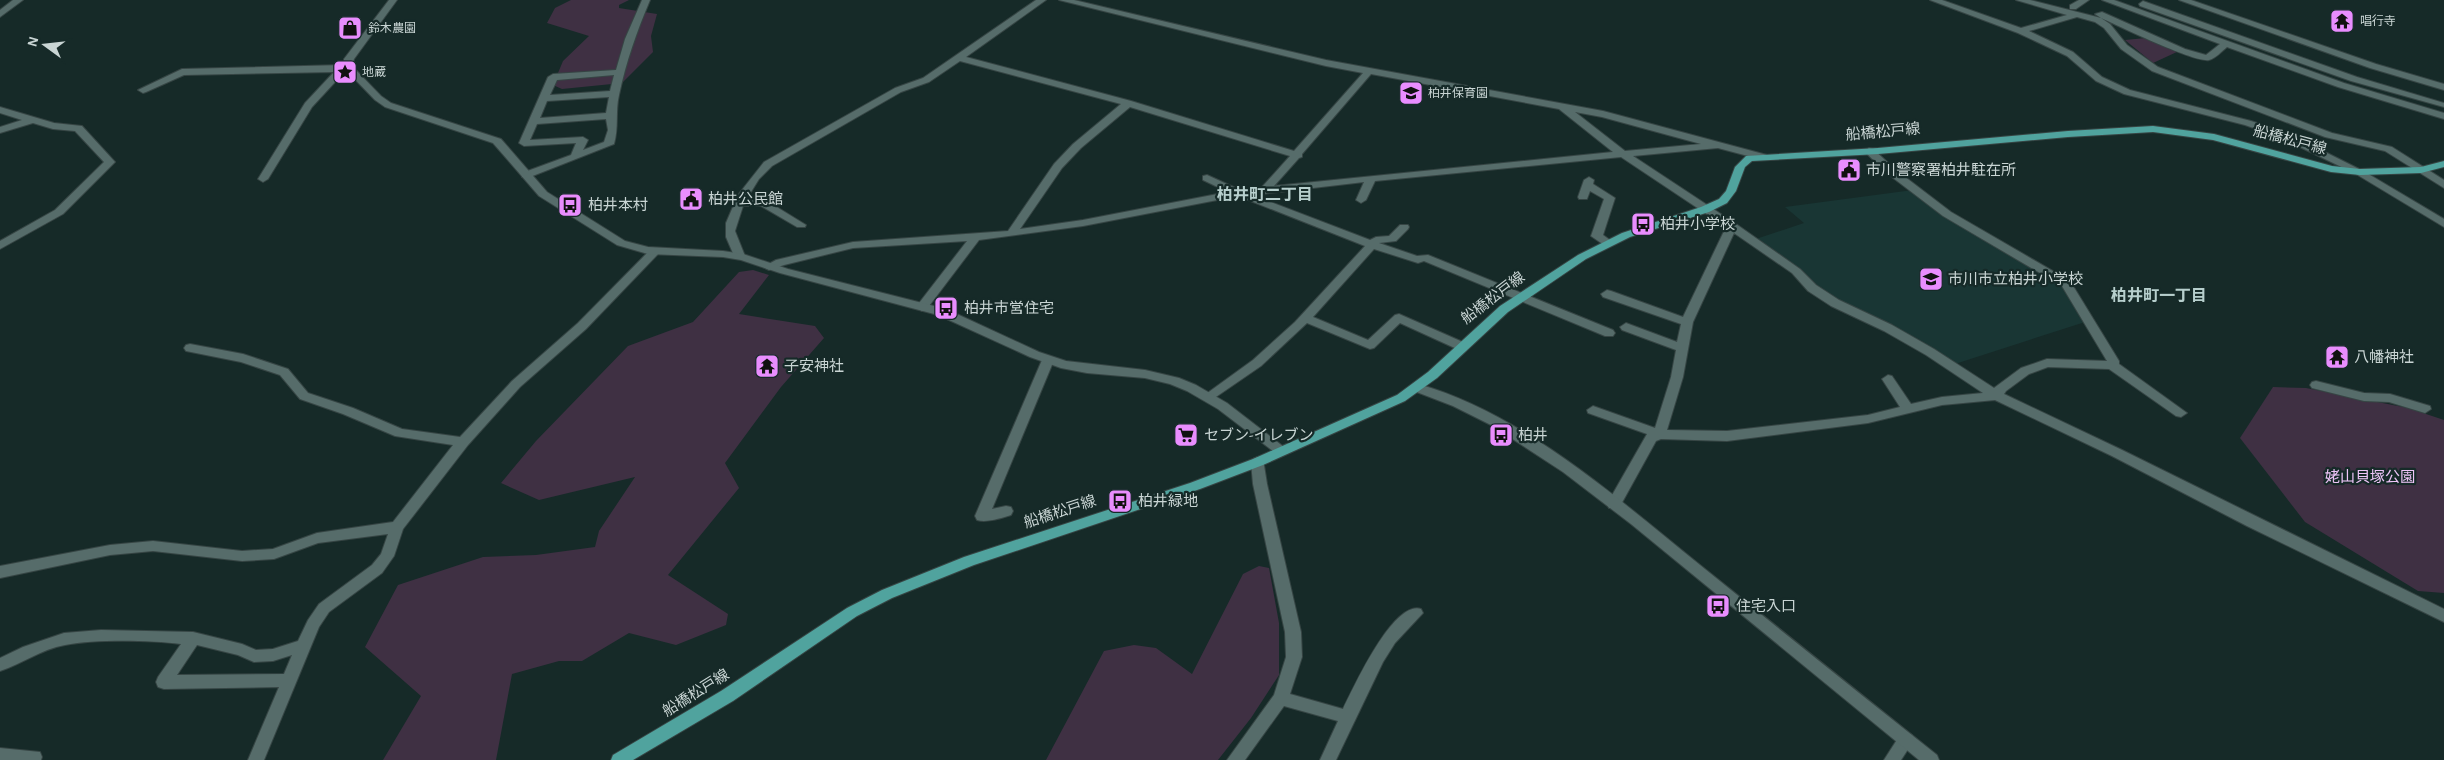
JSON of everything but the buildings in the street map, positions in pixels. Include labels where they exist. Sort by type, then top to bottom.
[{"type":"main road","name":"船橋松戸線","points":[[619,760],[727,696],[852,612],[887,594],[969,560],[1195,486],[1258,462],[1401,398],[1418,388],[1494,316],[1584,256],[1639,230],[1707,209],[1722,201],[1730,194],[1741,164],[1750,158],[1869,151],[2049,135],[2153,129],[2214,137],[2323,167],[2360,172],[2421,170],[2444,164]]},
{"type":"street","points":[[0,14],[19,0]]},
{"type":"street","points":[[263,179],[308,105],[344,67],[393,0]]},
{"type":"street","points":[[526,174],[609,144],[614,130],[610,116],[614,94],[629,39],[646,0]]},
{"type":"street","points":[[739,256],[730,231],[740,203],[751,181],[768,164],[898,90],[926,80],[1042,0]]},
{"type":"street","points":[[1064,0],[1326,63],[1563,106],[1636,122],[1763,156]]},
{"type":"street","points":[[1934,0],[2021,31],[2070,54],[2099,79],[2127,92],[2216,104],[2388,149],[2444,185]]},
{"type":"street","points":[[2020,0],[2097,14],[2182,50],[2207,58],[2228,44]]},
{"type":"street","points":[[2043,0],[2077,10],[2098,20],[2107,26],[2124,47],[2155,69],[2216,104],[2360,172],[2444,224]]},
{"type":"street","points":[[2021,31],[2077,10],[2085,0]]},
{"type":"street","points":[[2106,0],[2341,85],[2442,110]]},
{"type":"street","points":[[2183,0],[2373,66],[2444,87]]},
{"type":"street","points":[[2133,10],[2146,2],[2442,110]]},
{"type":"street","points":[[2115,36],[2140,32]]},
{"type":"street","points":[[960,58],[1128,103],[1298,155]]},
{"type":"street","points":[[143,90],[182,72],[344,67],[388,105],[496,141],[543,194],[629,247],[655,251],[714,252],[739,256],[770,267],[967,321],[1048,360],[1073,366],[1153,376],[1192,387],[1210,397],[1282,451]]},
{"type":"street","points":[[1265,190],[1298,155],[1370,71]]},
{"type":"street","points":[[576,156],[583,140],[524,143],[553,77],[621,72]]},
{"type":"street","points":[[543,98],[614,94]]},
{"type":"street","points":[[1012,233],[1058,166],[1077,146],[1128,103]]},
{"type":"street","points":[[1563,106],[1621,153],[1707,209],[1796,271],[1812,288],[1834,303],[1888,328],[1930,352],[1997,396],[2117,453],[2252,522],[2444,616]]},
{"type":"street","points":[[0,110],[32,120],[78,128],[110,162],[59,212],[0,246]]},
{"type":"street","points":[[533,121],[610,116]]},
{"type":"street","points":[[0,130],[32,120]]},
{"type":"street","points":[[770,267],[780,262],[853,246],[975,238],[1012,233],[1238,193],[1621,153],[1718,145]]},
{"type":"street","points":[[1869,151],[1892,172],[1947,214],[2066,284],[2113,361],[2112,365]]},
{"type":"street","points":[[1207,178],[1238,193],[1372,244],[1418,260],[1424,257],[1609,333]]},
{"type":"street","points":[[1362,200],[1371,178]]},
{"type":"street","points":[[1583,197],[1588,183],[1610,198],[1597,236],[1608,243]]},
{"type":"street","points":[[740,203],[763,203],[800,225]]},
{"type":"street","points":[[1614,504],[1651,438],[1659,434],[1677,377],[1687,322],[1719,250],[1732,226]]},
{"type":"street","points":[[1210,397],[1257,362],[1305,318],[1376,240],[1392,239],[1404,227]]},
{"type":"street","points":[[922,308],[975,238]]},
{"type":"street","points":[[256,760],[312,624],[324,608],[377,569],[387,556],[397,527],[463,442],[516,384],[582,326],[655,251]]},
{"type":"street","points":[[1607,294],[1687,322]]},
{"type":"street","points":[[1305,318],[1370,345],[1400,318],[1461,346]]},
{"type":"street","points":[[1626,327],[1682,348]]},
{"type":"street","points":[[190,348],[243,358],[284,372],[304,396],[348,411],[400,433],[463,442]]},
{"type":"street","points":[[1006,511],[982,516],[1048,360]]},
{"type":"street","points":[[1997,396],[2001,388],[2025,371],[2047,363],[2112,365],[2181,413]]},
{"type":"street","points":[[1888,379],[1907,408]]},
{"type":"street","points":[[2316,385],[2364,397],[2390,398],[2425,409]]},
{"type":"street","points":[[1418,388],[1446,398],[1498,424],[1614,504],[1931,760]]},
{"type":"street","points":[[1593,410],[1659,434],[1733,435],[1868,419],[1942,401],[1997,396]]},
{"type":"street","points":[[1235,760],[1281,698],[1290,675],[1294,657],[1293,632],[1260,484],[1258,462]]},
{"type":"street","points":[[0,572],[110,550],[153,546],[242,556],[274,554],[317,538],[397,527]]},
{"type":"street","points":[[1328,760],[1382,648],[1405,619],[1416,613]]},
{"type":"street","points":[[0,665],[28,651],[64,639],[127,635],[193,638],[242,650],[254,656],[273,655],[304,645]]},
{"type":"street","points":[[193,638],[164,682],[288,680]]},
{"type":"street","points":[[1281,698],[1349,718]]},
{"type":"street","points":[[1892,760],[1906,740]]},
{"type":"street","points":[[0,755],[34,758],[32,760]]},
{"type":"shaded area","name":"市川市立柏井小学校","points":[[1913,190],[2063,286],[2085,322],[1955,364],[1842,304],[1756,239],[1804,223],[1785,207]]},
{"type":"green space","points":[[571,0],[629,0],[619,5],[619,8],[657,14],[651,36],[653,52],[622,83],[562,89],[553,85],[563,61],[589,36],[547,23],[555,8]]},
{"type":"green space","points":[[2146,38],[2179,51],[2153,63],[2125,40]]},
{"type":"green space","points":[[753,270],[769,275],[739,314],[815,326],[824,338],[781,387],[725,463],[739,488],[668,575],[728,614],[726,625],[676,645],[629,633],[582,661],[559,661],[512,674],[496,760],[383,760],[421,696],[365,647],[398,585],[483,557],[536,555],[595,547],[599,531],[635,477],[539,500],[501,483],[536,441],[628,346],[693,322],[739,272]]},
{"type":"green space","name":"姥山貝塚公園","points":[[2273,387],[2306,388],[2408,408],[2444,420],[2444,593],[2418,591],[2305,522],[2240,438]]},
{"type":"green space","points":[[1259,566],[1269,568],[1279,623],[1279,675],[1251,718],[1218,760],[1046,760],[1104,651],[1134,645],[1156,648],[1192,674],[1243,574]]},
{"type":"place","name":"唱行寺","points":[[2342,21]]},
{"type":"place","name":"鈴木農園","points":[[350,28]]},
{"type":"place","name":"地蔵","points":[[345,72]]},
{"type":"place","name":"柏井保育園","points":[[1411,93]]},
{"type":"place","name":"市川警察署柏井駐在所","points":[[1849,170]]},
{"type":"place","name":"柏井公民館","points":[[691,199]]},
{"type":"place","name":"柏井本村","points":[[570,205]]},
{"type":"place","name":"柏井小学校","points":[[1643,224]]},
{"type":"place","name":"市川市立柏井小学校","points":[[1931,279]]},
{"type":"place","name":"柏井市営住宅","points":[[946,308]]},
{"type":"place","name":"八幡神社","points":[[2337,357]]},
{"type":"place","name":"子安神社","points":[[767,366]]},
{"type":"place","name":"セブン-イレブン","points":[[1186,435]]},
{"type":"place","name":"柏井","points":[[1501,435]]},
{"type":"place","name":"柏井緑地","points":[[1120,501]]},
{"type":"place","name":"住宅入口","points":[[1718,606]]},
{"type":"district","name":"柏井町二丁目","points":[[1265,195]]},
{"type":"district","name":"柏井町一丁目","points":[[2159,296]]}]
